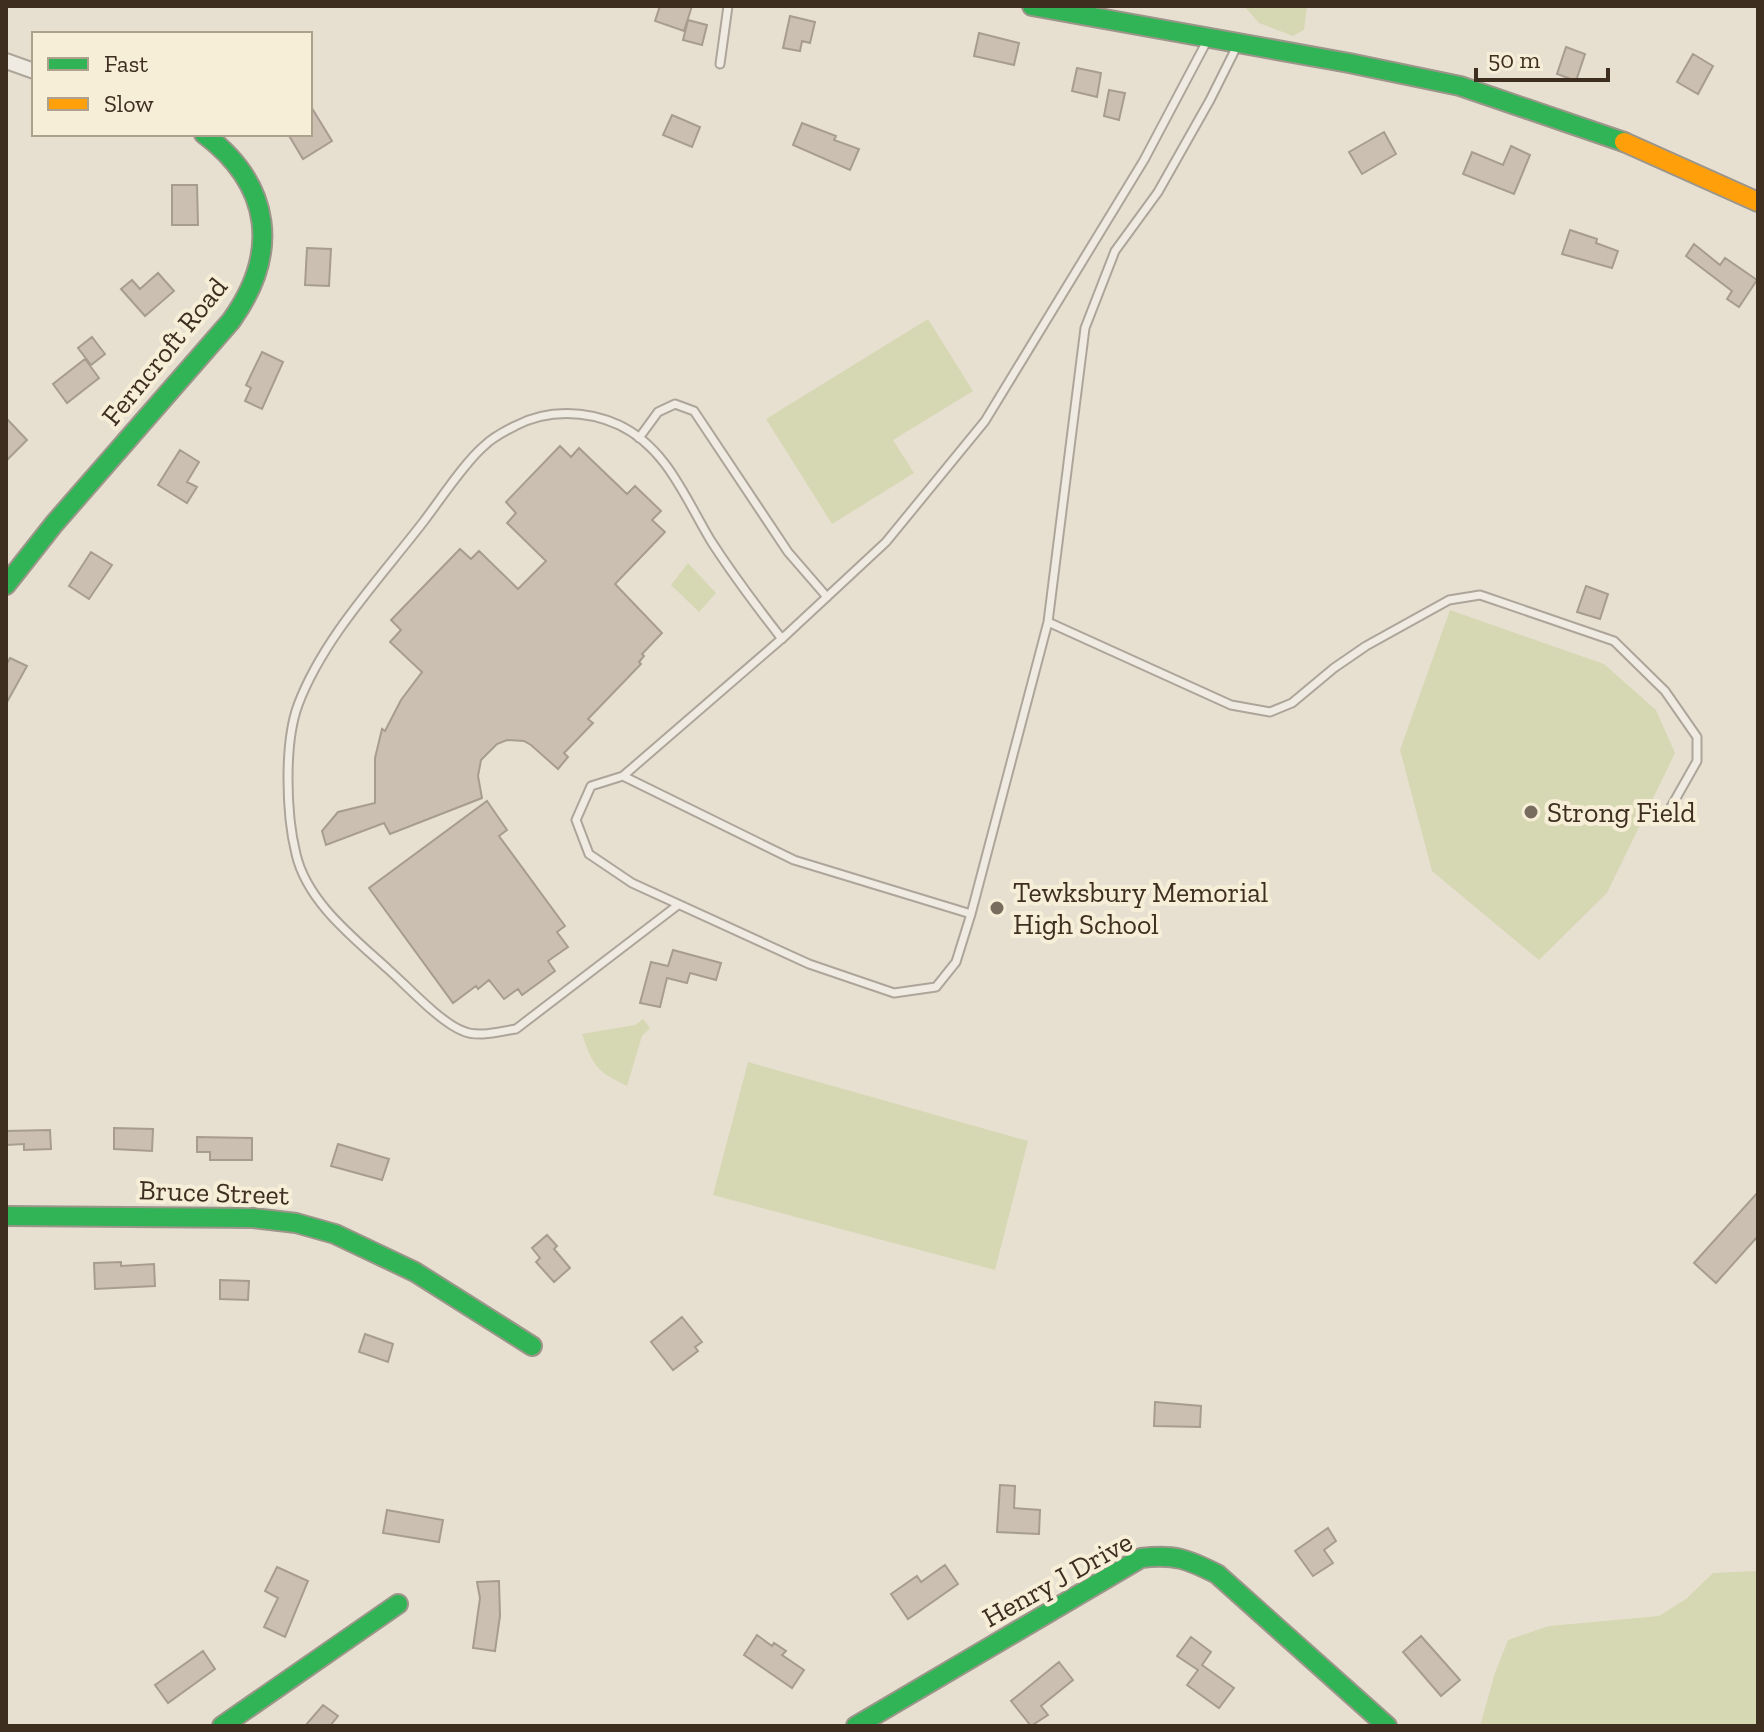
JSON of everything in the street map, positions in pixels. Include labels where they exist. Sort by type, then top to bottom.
[{"type":"street","points":[[1032,6],[1349,63],[1490,95],[1661,157],[1758,202]]},
{"type":"street","points":[[6,61],[32,70]]},
{"type":"street","name":"Ferncroft Road","points":[[6,585],[54,524],[231,321],[252,289],[262,250],[262,219],[253,187],[222,145],[207,136]]},
{"type":"street","name":"Bruce Street","points":[[6,1216],[253,1218],[312,1226],[415,1272],[532,1346]]},
{"type":"street","name":"Henry J Drive","points":[[856,1726],[1141,1558],[1166,1555],[1185,1558],[1217,1574],[1387,1726]]},
{"type":"street","points":[[222,1726],[398,1604]]},
{"type":"lane","points":[[720,64],[728,6]]},
{"type":"lane","points":[[1209,39],[1144,160],[985,421],[886,542],[782,639],[623,776],[591,786],[576,820],[589,854],[632,883],[809,964],[894,993],[936,987],[956,962],[971,914],[1048,622],[1085,328],[1115,251],[1158,192],[1238,44]]},
{"type":"lane","points":[[639,438],[658,412],[675,404],[694,411],[788,552],[827,597]]},
{"type":"lane","points":[[678,905],[516,1029],[490,1033],[464,1032],[439,1015],[345,930],[312,890],[296,855],[289,795],[289,739],[298,705],[318,663],[360,603],[484,446],[516,425],[549,414],[589,414],[621,426],[652,446],[671,471],[718,551],[782,639]]},
{"type":"lane","points":[[1048,622],[1231,705],[1270,712],[1292,703],[1366,646],[1449,600],[1480,595],[1614,641],[1665,691],[1697,737],[1697,761],[1667,814]]},
{"type":"lane","points":[[623,776],[794,860],[971,914]]},
{"type":"green space","points":[[1307,6],[1304,30],[1293,36],[1259,23],[1245,7]]},
{"type":"green space","points":[[928,319],[973,391],[893,440],[914,473],[832,524],[766,419]]},
{"type":"green space","points":[[688,563],[716,593],[699,612],[671,585]]},
{"type":"green space","name":"Strong Field","points":[[1450,610],[1604,664],[1656,710],[1675,753],[1607,893],[1539,960],[1432,871],[1400,750]]},
{"type":"green space","points":[[643,1019],[650,1028],[642,1036],[627,1086],[597,1066],[582,1034],[635,1025]]},
{"type":"green space","points":[[748,1062],[1028,1141],[995,1270],[713,1195]]},
{"type":"green space","points":[[1758,1571],[1758,1726],[1480,1726],[1508,1640],[1549,1626],[1659,1616],[1686,1599],[1713,1573]]},
{"type":"building","points":[[660,6],[692,6],[684,31],[655,21]]},
{"type":"building","points":[[790,16],[815,22],[810,43],[802,41],[800,51],[783,48]]},
{"type":"building","points":[[688,20],[707,25],[702,45],[683,40]]},
{"type":"building","points":[[979,33],[1019,43],[1014,65],[974,56]]},
{"type":"building","points":[[1566,47],[1585,54],[1576,81],[1557,74]]},
{"type":"building","points":[[1693,54],[1713,66],[1698,94],[1677,82]]},
{"type":"building","points":[[1077,68],[1101,73],[1097,97],[1072,91]]},
{"type":"building","points":[[1109,90],[1125,93],[1119,120],[1104,116]]},
{"type":"building","points":[[312,108],[332,141],[303,159],[289,136],[312,136]]},
{"type":"building","points":[[672,115],[700,127],[692,147],[663,135]]},
{"type":"building","points":[[802,123],[859,149],[850,170],[793,145]]},
{"type":"building","points":[[1384,132],[1396,154],[1362,174],[1349,152]]},
{"type":"building","points":[[1511,146],[1530,155],[1514,194],[1463,174],[1472,152],[1503,165]]},
{"type":"building","points":[[172,185],[197,185],[198,225],[172,225]]},
{"type":"building","points":[[1570,230],[1597,239],[1596,243],[1618,251],[1612,268],[1562,254]]},
{"type":"building","points":[[1694,244],[1720,265],[1725,258],[1757,280],[1739,307],[1727,299],[1732,291],[1686,256]]},
{"type":"building","points":[[307,248],[331,249],[329,286],[305,285]]},
{"type":"building","points":[[158,273],[174,291],[145,316],[121,289],[132,280],[140,289]]},
{"type":"building","points":[[92,337],[105,354],[91,365],[78,348]]},
{"type":"building","points":[[262,352],[283,362],[262,409],[245,401],[251,388],[246,385]]},
{"type":"building","points":[[85,359],[99,378],[67,403],[53,384]]},
{"type":"building","points":[[6,418],[27,440],[6,461]]},
{"type":"building","points":[[560,446],[571,457],[579,448],[627,494],[635,486],[661,511],[652,520],[665,532],[615,584],[662,633],[642,654],[641,664],[588,719],[593,723],[564,753],[568,757],[558,769],[524,741],[507,740],[497,744],[481,760],[478,776],[482,798],[390,834],[384,823],[326,845],[322,831],[338,812],[375,803],[375,758],[382,729],[385,731],[401,700],[422,672],[390,642],[401,630],[391,620],[460,549],[471,559],[479,551],[518,589],[546,561],[507,523],[516,513],[506,502]]},
{"type":"building","points":[[180,450],[199,462],[187,482],[197,487],[187,503],[158,485]]},
{"type":"building","points":[[91,552],[112,565],[89,599],[69,586]]},
{"type":"building","points":[[1586,586],[1608,594],[1600,619],[1577,612]]},
{"type":"building","points":[[10,658],[27,666],[6,704],[6,665]]},
{"type":"building","points":[[487,801],[507,830],[499,836],[565,926],[557,932],[568,947],[548,961],[555,971],[522,995],[518,989],[504,999],[489,980],[453,1003],[369,888]]},
{"type":"building","points":[[673,950],[721,963],[716,980],[690,973],[687,983],[667,978],[660,1007],[640,1003],[651,962],[668,966]]},
{"type":"building","points":[[114,1128],[153,1129],[152,1151],[114,1149]]},
{"type":"building","points":[[50,1130],[51,1149],[24,1150],[24,1144],[6,1145],[6,1131]]},
{"type":"building","points":[[197,1137],[252,1138],[252,1160],[210,1160],[210,1152],[197,1152]]},
{"type":"building","points":[[338,1144],[389,1159],[382,1180],[331,1166]]},
{"type":"building","points":[[1758,1192],[1758,1236],[1716,1283],[1694,1263]]},
{"type":"building","points":[[547,1235],[570,1268],[554,1282],[536,1262],[540,1258],[532,1248]]},
{"type":"building","points":[[121,1262],[121,1266],[154,1264],[155,1286],[95,1289],[94,1263]]},
{"type":"building","points":[[220,1280],[249,1281],[248,1300],[220,1299]]},
{"type":"building","points":[[682,1317],[702,1342],[695,1347],[698,1351],[673,1370],[651,1342]]},
{"type":"building","points":[[365,1334],[393,1344],[388,1362],[359,1352]]},
{"type":"building","points":[[1155,1402],[1201,1406],[1200,1427],[1154,1426]]},
{"type":"building","points":[[1000,1485],[1015,1486],[1014,1508],[1040,1510],[1039,1534],[997,1532]]},
{"type":"building","points":[[387,1510],[443,1520],[439,1542],[383,1533]]},
{"type":"building","points":[[1328,1528],[1336,1541],[1324,1550],[1333,1563],[1313,1576],[1295,1551]]},
{"type":"building","points":[[945,1565],[958,1584],[908,1619],[891,1594],[917,1576],[921,1582]]},
{"type":"building","points":[[277,1567],[308,1581],[285,1637],[264,1627],[278,1598],[265,1591]]},
{"type":"building","points":[[499,1581],[500,1616],[495,1651],[473,1648],[480,1598],[477,1582]]},
{"type":"building","points":[[757,1635],[786,1651],[782,1655],[804,1670],[792,1688],[744,1655]]},
{"type":"building","points":[[1421,1636],[1460,1680],[1441,1696],[1403,1652]]},
{"type":"building","points":[[1191,1637],[1211,1652],[1202,1665],[1234,1688],[1219,1708],[1187,1685],[1198,1670],[1177,1656]]},
{"type":"building","points":[[203,1651],[215,1669],[168,1703],[155,1685]]},
{"type":"building","points":[[1059,1662],[1073,1680],[1041,1706],[1048,1715],[1031,1726],[1011,1701]]},
{"type":"building","points":[[323,1705],[338,1716],[330,1726],[305,1726]]},
{"type":"traffic: fast","points":[[1032,6],[1460,86],[1624,142]]},
{"type":"traffic: fast","points":[[6,585],[54,524],[231,321],[247,296],[262,245],[261,221],[244,175],[206,136]]},
{"type":"traffic: fast","points":[[6,1216],[253,1218],[296,1223],[335,1234],[415,1272],[532,1346]]},
{"type":"traffic: fast","points":[[856,1726],[1141,1558],[1163,1557],[1189,1561],[1217,1574],[1387,1726]]},
{"type":"traffic: fast","points":[[222,1726],[398,1604]]},
{"type":"traffic: slow","points":[[1624,142],[1758,202]]},
{"type":"place","name":"Strong Field","points":[[1531,812]]},
{"type":"place","name":"Tewksbury Memorial High School","points":[[997,908]]}]
